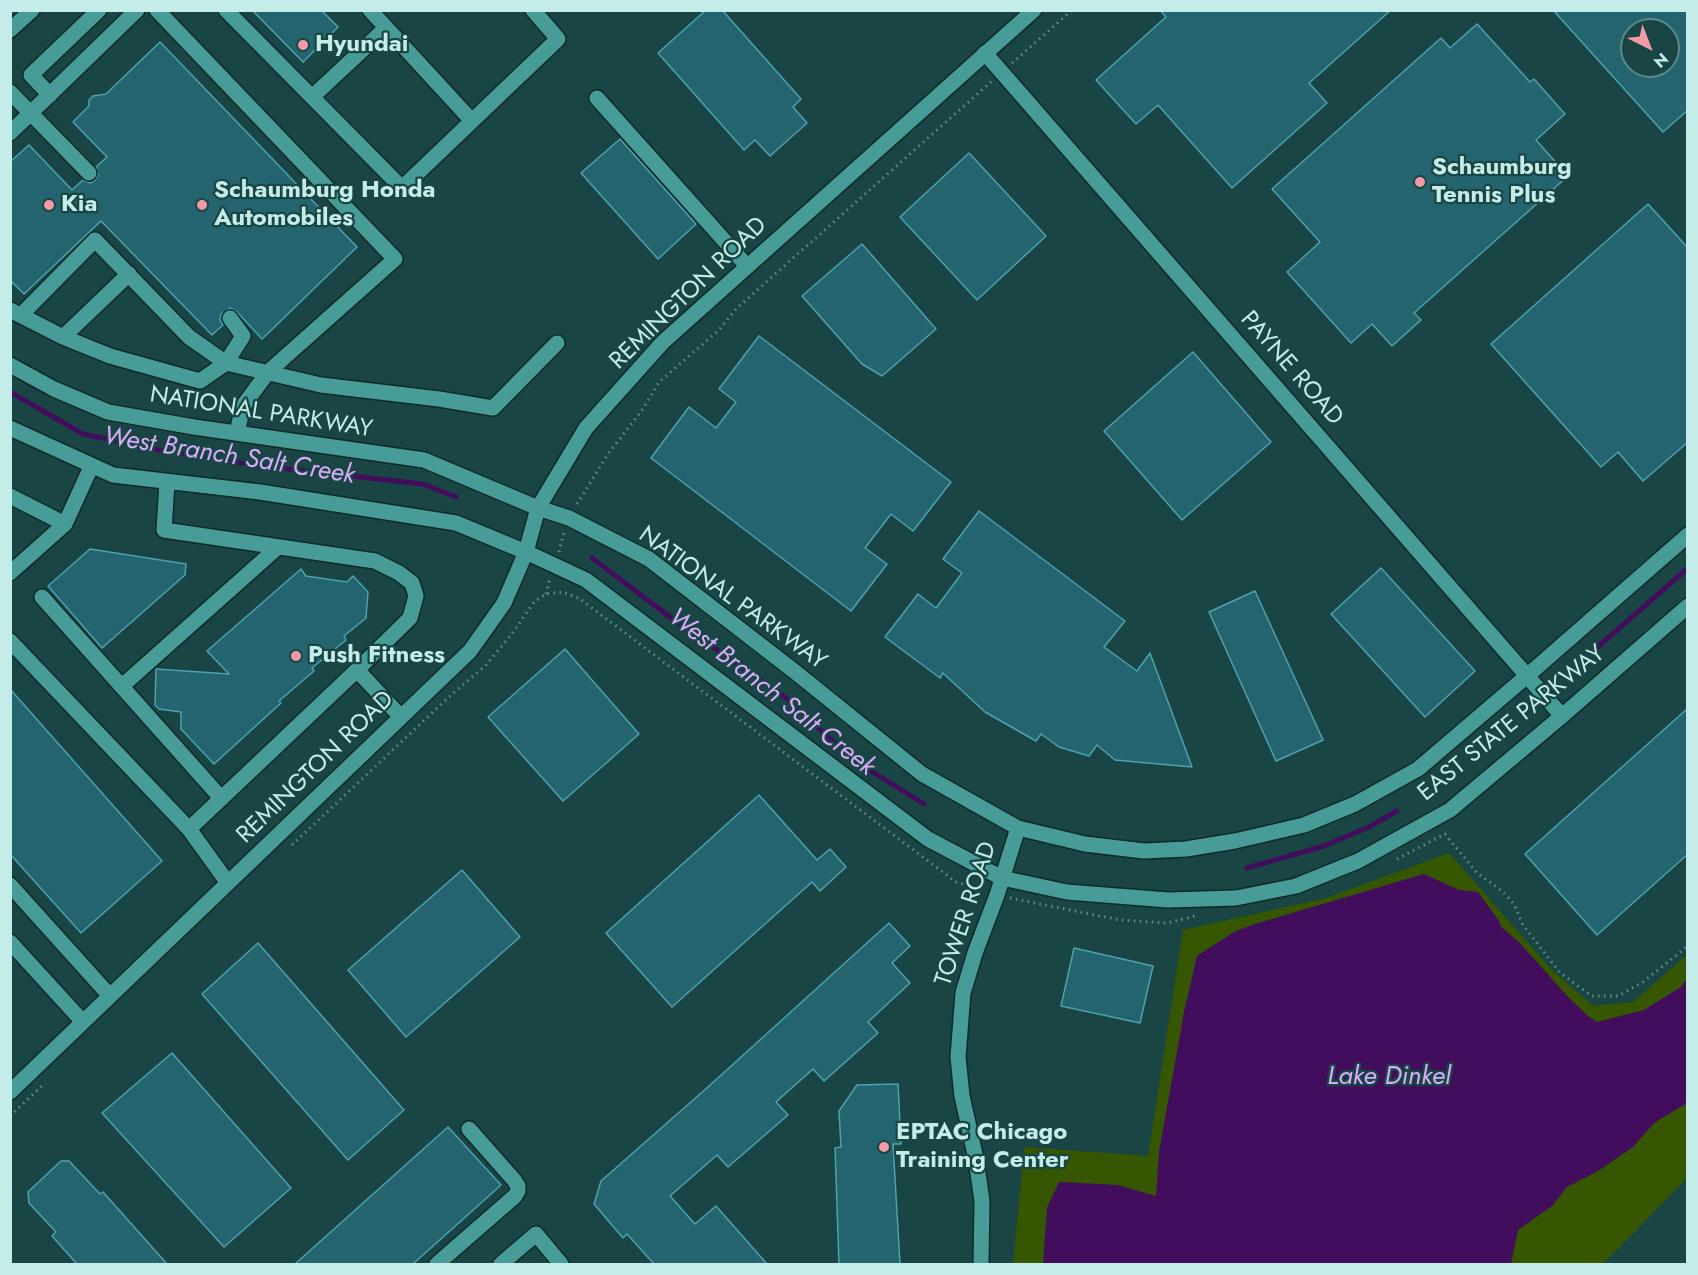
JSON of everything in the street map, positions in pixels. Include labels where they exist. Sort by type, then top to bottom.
[{"type":"street","points":[[10,30],[32,10]]},
{"type":"street","points":[[50,95],[31,75],[99,10]]},
{"type":"street","points":[[157,10],[395,259],[268,372],[243,406],[237,433]]},
{"type":"street","points":[[226,10],[402,188],[558,39],[533,10]]},
{"type":"street","points":[[370,10],[472,121]]},
{"type":"street","name":"REMINGTON ROAD","points":[[10,1092],[470,651],[504,603],[526,552],[538,508],[586,428],[663,342],[1034,10]]},
{"type":"street","points":[[10,133],[131,12]]},
{"type":"street","points":[[312,98],[386,28]]},
{"type":"street","name":"PAYNE ROAD","points":[[985,53],[1562,716]]},
{"type":"street","points":[[10,92],[89,173]]},
{"type":"street","points":[[597,98],[747,266]]},
{"type":"street","points":[[230,318],[243,336],[226,363],[200,381],[127,361],[63,337],[16,312],[95,240],[189,337],[226,363],[321,385],[493,408],[557,343]]},
{"type":"street","points":[[63,337],[129,274]]},
{"type":"street","name":"NATIONAL PARKWAY","points":[[10,365],[54,389],[108,412],[424,460],[538,508],[568,518],[649,560],[794,671],[922,774],[1018,828]]},
{"type":"street","points":[[10,428],[112,475],[260,492],[456,523],[555,565],[586,580],[928,839],[1002,878]]},
{"type":"street","points":[[10,573],[65,524],[91,466]]},
{"type":"street","points":[[167,482],[164,530],[375,561],[399,573],[412,583],[416,596],[410,618],[189,829]]},
{"type":"street","points":[[10,496],[65,524]]},
{"type":"street","name":"EAST STATE PARKWAY","points":[[1018,828],[1085,844],[1144,851],[1186,849],[1304,825],[1355,804],[1418,769],[1688,535]]},
{"type":"street","points":[[122,686],[278,547]]},
{"type":"street","points":[[42,597],[221,798]]},
{"type":"street","name":"EAST STATE PARKWAY","points":[[1002,878],[1068,892],[1168,900],[1236,898],[1296,886],[1358,861],[1450,810],[1688,606]]},
{"type":"street","points":[[10,641],[189,829],[228,883]]},
{"type":"street","points":[[357,670],[401,717]]},
{"type":"street","name":"TOWER ROAD","points":[[981,1264],[982,1201],[976,1158],[962,1096],[958,1057],[963,993],[1018,828]]},
{"type":"street","points":[[10,885],[110,996]]},
{"type":"street","points":[[10,942],[83,1022]]},
{"type":"street","points":[[438,1264],[518,1191],[514,1180],[469,1129]]},
{"type":"street","points":[[501,1264],[536,1234],[554,1262]]},
{"type":"path","points":[[546,594],[568,518],[608,454],[643,409],[659,382],[719,330],[740,305],[1072,10]]},
{"type":"green space","name":"Lake Dinkel","points":[[1449,853],[1551,969],[1593,1006],[1633,1002],[1687,955],[1687,1178],[1603,1264],[1013,1264],[1024,1147],[1148,1156],[1183,930],[1326,898]]},
{"type":"water","name":"Lake Dinkel","points":[[1424,874],[1459,890],[1478,892],[1501,927],[1519,942],[1568,997],[1597,1022],[1644,1010],[1681,987],[1687,979],[1687,1103],[1654,1123],[1633,1147],[1598,1171],[1567,1187],[1552,1206],[1518,1230],[1511,1264],[1043,1264],[1047,1208],[1059,1182],[1118,1185],[1156,1196],[1159,1152],[1185,1007],[1197,956],[1234,932],[1255,924]]},
{"type":"building","name":"Hyundai","points":[[252,10],[321,10],[338,27],[303,62]]},
{"type":"building","points":[[706,10],[722,10],[801,99],[793,107],[807,123],[770,156],[755,140],[744,150],[658,53]]},
{"type":"building","points":[[1160,10],[1391,10],[1309,83],[1327,103],[1232,188],[1158,105],[1136,124],[1096,80],[1166,17]]},
{"type":"building","points":[[1553,10],[1688,10],[1688,110],[1663,132]]},
{"type":"building","name":"Schaumburg Tennis Plus","points":[[1477,24],[1530,82],[1534,79],[1565,114],[1536,140],[1568,176],[1414,313],[1421,320],[1392,346],[1372,324],[1351,343],[1287,272],[1320,242],[1272,189],[1441,38],[1450,48]]},
{"type":"building","name":"Schaumburg Honda Automobiles","points":[[160,42],[357,247],[262,339],[237,312],[230,308],[221,314],[220,320],[223,325],[212,335],[101,221],[24,294],[10,280],[10,162],[29,145],[72,190],[83,180],[91,183],[95,180],[98,175],[96,167],[107,157],[73,122],[89,106],[89,100],[93,96],[106,94]]},
{"type":"building","points":[[620,139],[696,224],[658,259],[581,173]]},
{"type":"building","points":[[969,153],[1046,236],[977,300],[900,217]]},
{"type":"building","points":[[1648,204],[1688,248],[1688,442],[1643,481],[1618,452],[1601,467],[1491,344]]},
{"type":"building","points":[[862,244],[936,329],[882,376],[862,364],[802,296]]},
{"type":"building","points":[[759,336],[951,482],[913,531],[891,514],[865,548],[887,564],[851,611],[651,458],[689,407],[716,428],[736,402],[719,389]]},
{"type":"building","points":[[1193,352],[1271,442],[1182,520],[1104,431]]},
{"type":"building","points":[[979,511],[1125,621],[1104,647],[1137,671],[1150,653],[1192,767],[1115,760],[1097,745],[1089,756],[1059,747],[1041,734],[1036,741],[985,712],[943,673],[940,678],[885,637],[918,594],[936,608],[962,573],[943,559]]},
{"type":"building","points":[[90,549],[186,564],[185,575],[102,648],[48,586]]},
{"type":"building","points":[[1381,568],[1475,671],[1425,717],[1331,614]]},
{"type":"building","points":[[301,569],[306,576],[347,582],[353,576],[368,592],[366,618],[344,636],[346,640],[312,668],[314,671],[279,701],[281,703],[214,764],[181,729],[181,712],[159,709],[155,705],[156,669],[229,674],[207,651]]},
{"type":"building","points":[[1255,591],[1323,740],[1276,761],[1209,612]]},
{"type":"building","points":[[565,649],[639,734],[563,801],[488,717]]},
{"type":"building","points":[[10,689],[162,861],[81,933],[10,854]]},
{"type":"building","points":[[1688,708],[1688,854],[1597,935],[1525,854]]},
{"type":"building","points":[[759,795],[817,860],[830,849],[846,867],[820,891],[812,882],[672,1007],[606,933]]},
{"type":"building","points":[[462,870],[520,937],[406,1037],[348,970]]},
{"type":"building","points":[[889,923],[910,946],[892,963],[910,983],[868,1022],[878,1033],[824,1081],[813,1069],[776,1102],[788,1115],[728,1167],[717,1155],[670,1196],[695,1224],[716,1206],[767,1264],[654,1264],[627,1234],[623,1238],[594,1204],[601,1181]]},
{"type":"building","points":[[258,943],[404,1110],[348,1160],[202,994]]},
{"type":"building","points":[[1074,948],[1153,966],[1140,1023],[1061,1006]]},
{"type":"building","points":[[172,1053],[291,1188],[224,1247],[102,1113]]},
{"type":"building","points":[[898,1084],[901,1144],[893,1144],[900,1264],[839,1264],[835,1148],[841,1147],[839,1111],[857,1085]]},
{"type":"building","points":[[448,1127],[501,1185],[413,1264],[295,1264]]},
{"type":"building","points":[[61,1161],[69,1161],[100,1194],[103,1192],[167,1264],[77,1264],[52,1236],[56,1232],[29,1203],[28,1192]]},
{"type":"waterway","name":"West Branch Salt Creek","points":[[10,392],[83,434],[159,450],[260,466],[423,484],[456,497]]},
{"type":"waterway","name":"West Branch Salt Creek","points":[[592,558],[670,617],[786,698],[852,759],[924,804]]},
{"type":"waterway","points":[[1592,652],[1688,568]]},
{"type":"waterway","points":[[1247,868],[1324,846],[1369,827],[1397,811]]},
{"type":"place","name":"Hyundai","points":[[303,45]]},
{"type":"place","name":"Schaumburg Tennis Plus","points":[[1420,182]]},
{"type":"place","name":"Kia","points":[[49,205]]},
{"type":"place","name":"Schaumburg Honda Automobiles","points":[[202,205]]},
{"type":"place","name":"Push Fitness","points":[[296,656]]},
{"type":"place","name":"EPTAC Chicago Training Center","points":[[884,1147]]}]
